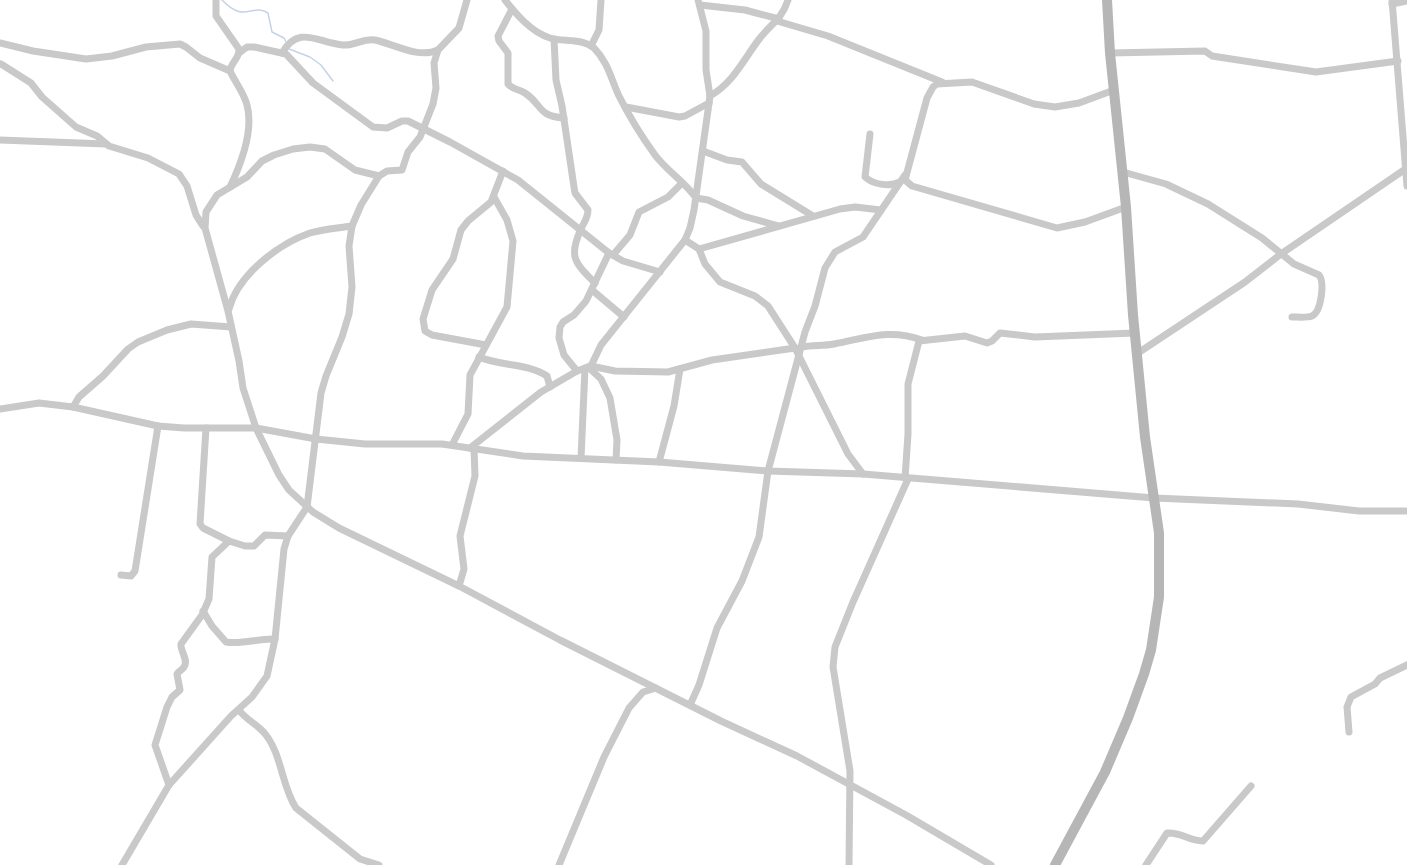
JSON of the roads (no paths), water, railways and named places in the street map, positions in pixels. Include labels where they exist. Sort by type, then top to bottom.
[{"type":"street","points":[[216,0],[216,16],[239,52]]},
{"type":"street","points":[[122,865],[169,785],[227,720],[258,691],[267,676],[275,639],[280,578],[288,536],[307,507],[323,387],[342,337],[351,303],[349,246],[352,226],[361,205],[379,176],[387,171],[402,170],[408,152],[420,137],[435,98],[434,63],[438,50],[459,28],[467,0]]},
{"type":"street","points":[[505,0],[536,32],[554,39],[591,46],[606,64],[626,107],[655,155],[696,198],[708,200],[743,216],[779,226]]},
{"type":"street","points":[[591,46],[599,30],[601,0]]},
{"type":"street","points":[[626,107],[679,117],[685,116],[731,79],[745,62],[760,37],[778,20],[788,0]]},
{"type":"street","points":[[1055,865],[1105,772],[1144,674],[1155,631],[1159,597],[1159,534],[1145,437],[1107,0]]},
{"type":"street","points":[[1407,1],[1392,2],[1407,186]]},
{"type":"street","points":[[472,449],[550,387],[585,368],[685,240],[696,198],[709,99],[706,31],[699,2],[745,10],[778,20],[828,36],[942,82],[959,84],[972,82],[1034,104],[1055,107],[1079,103],[1114,90]]},
{"type":"street","points":[[512,9],[498,36],[508,53],[508,84],[526,93],[549,116],[564,118]]},
{"type":"street","points":[[282,53],[290,41],[303,37],[343,45],[371,40],[427,53],[438,50]]},
{"type":"street","points":[[554,39],[556,80],[575,193],[588,210],[573,252],[574,259],[593,287],[624,317]]},
{"type":"street","points":[[0,43],[33,51],[86,59],[112,56],[146,47],[180,44],[200,58],[230,71]]},
{"type":"street","points":[[229,188],[240,163],[248,124],[246,103],[230,71],[231,65],[239,52],[254,47],[289,56],[313,83],[373,127],[387,128],[402,121],[408,121],[423,128],[503,171],[530,189],[611,254],[660,272]]},
{"type":"street","points":[[1110,53],[1205,51],[1212,56],[1317,72],[1398,61]]},
{"type":"street","points":[[1,64],[31,83],[42,97],[70,123],[97,136],[106,144]]},
{"type":"street","points":[[798,347],[815,306],[821,277],[828,262],[839,249],[863,237],[903,179],[927,98],[933,87],[942,82]]},
{"type":"street","points":[[870,134],[865,177],[871,181],[890,185],[903,179]]},
{"type":"street","points":[[0,140],[106,144],[148,158],[179,174],[187,186],[196,214],[205,228]]},
{"type":"street","points":[[379,176],[355,170],[329,151],[309,147],[286,151],[267,158],[247,177],[217,195],[205,217],[205,228],[228,311],[243,388],[256,428],[283,482],[307,507],[339,528],[459,586],[690,705],[797,756],[991,865]]},
{"type":"street","points":[[703,151],[727,160],[742,162],[761,184],[813,216]]},
{"type":"street","points":[[1138,353],[1245,282],[1281,254],[1406,169]]},
{"type":"street","points":[[486,345],[432,335],[425,331],[423,323],[432,290],[453,260],[464,225],[488,207],[503,171]]},
{"type":"street","points":[[1123,172],[1166,184],[1208,204],[1322,279],[1323,286],[1317,312],[1311,316],[1292,317]]},
{"type":"street","points":[[903,179],[912,186],[1057,228],[1085,222],[1126,207]]},
{"type":"street","points":[[616,460],[617,440],[608,391],[601,379],[564,355],[559,332],[563,322],[574,315],[586,301],[611,254],[630,235],[639,212],[668,197],[682,183]]},
{"type":"street","points":[[452,445],[466,420],[469,408],[468,381],[507,307],[513,249],[512,235],[507,220],[494,197]]},
{"type":"street","points":[[699,249],[848,207],[881,210]]},
{"type":"street","points":[[228,311],[232,300],[247,277],[282,246],[311,233],[352,226]]},
{"type":"street","points":[[685,240],[699,249],[705,264],[720,282],[755,296],[768,306],[798,347],[800,357],[848,454],[863,474]]},
{"type":"street","points":[[73,407],[78,397],[138,342],[167,330],[191,324],[231,327]]},
{"type":"street","points":[[585,368],[620,372],[668,372],[712,360],[897,334],[906,334],[922,340],[969,336],[987,343],[1000,333],[1035,337],[1135,333]]},
{"type":"street","points":[[849,865],[849,763],[833,667],[834,654],[853,602],[907,478],[908,384],[916,346],[922,340]]},
{"type":"street","points":[[480,357],[509,362],[542,373],[547,376],[550,387]]},
{"type":"street","points":[[690,705],[699,685],[717,628],[752,558],[760,530],[768,471],[800,357]]},
{"type":"street","points":[[581,458],[585,368]]},
{"type":"street","points":[[659,462],[674,406],[680,369]]},
{"type":"street","points":[[0,409],[39,403],[73,407],[158,426],[256,428],[316,439],[365,444],[452,445],[523,456],[659,462],[768,471],[863,474],[1154,498],[1298,504],[1359,511],[1407,511]]},
{"type":"street","points":[[121,574],[131,576],[135,571],[158,426]]},
{"type":"street","points":[[206,428],[200,524],[203,528],[245,546],[254,546],[266,535],[288,536]]},
{"type":"street","points":[[459,586],[464,570],[460,536],[475,476],[472,449]]},
{"type":"street","points":[[169,785],[156,750],[157,739],[167,706],[173,695],[179,693],[180,690],[177,674],[184,667],[185,661],[180,649],[181,644],[202,615],[209,599],[212,557],[229,541]]},
{"type":"street","points":[[203,611],[226,642],[275,639]]},
{"type":"street","points":[[1349,732],[1347,707],[1351,697],[1375,684],[1380,678],[1407,665]]},
{"type":"street","points":[[638,678],[641,686],[638,696]]},
{"type":"street","points":[[559,865],[604,757],[629,708],[643,692],[656,688]]},
{"type":"street","points":[[239,710],[246,719],[265,733],[281,766],[296,808],[360,859],[379,865]]},
{"type":"street","points":[[1146,865],[1167,833],[1177,832],[1192,841],[1203,841],[1251,786]]},
{"type":"waterway","points":[[222,0],[236,11],[257,10],[268,13],[272,32],[284,38],[286,42]]},
{"type":"waterway","points":[[289,49],[310,57],[321,65],[333,81]]}]
